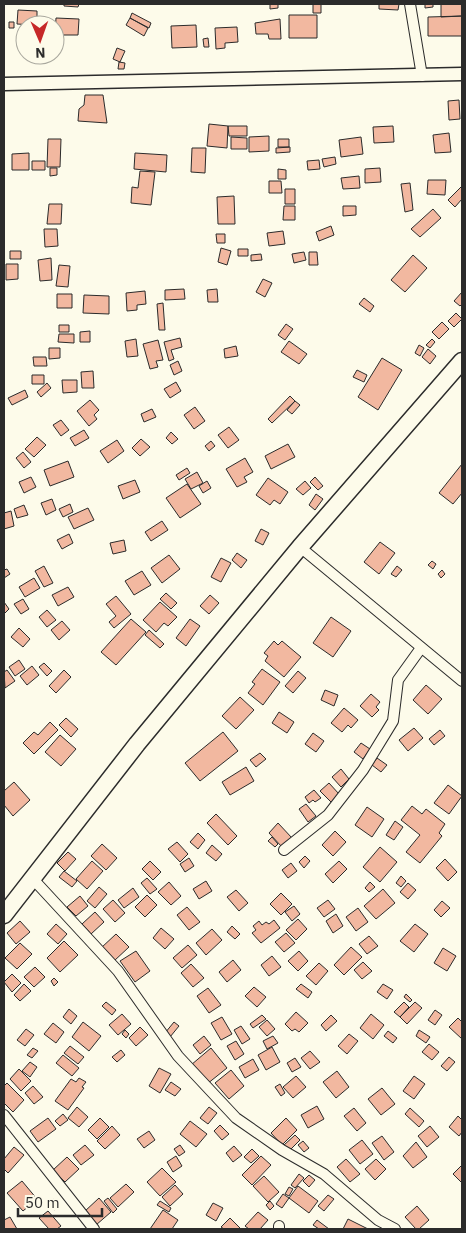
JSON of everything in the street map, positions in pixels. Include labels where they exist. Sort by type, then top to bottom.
[{"type":"main road","points":[[4,915],[137,744],[300,548],[462,361]]},
{"type":"street","points":[[410,4],[422,76]]},
{"type":"street","points":[[4,84],[462,74]]},
{"type":"street","points":[[300,548],[462,681]]},
{"type":"street","points":[[284,850],[328,815],[363,770],[393,721],[398,680],[421,648]]},
{"type":"street","points":[[33,879],[118,971],[178,1056],[236,1118],[282,1150],[324,1174],[378,1220],[395,1229]]},
{"type":"street","points":[[4,1115],[94,1229]]},
{"type":"building","points":[[64,4],[79,4],[78,7],[64,6]]},
{"type":"building","points":[[270,4],[278,4],[278,8],[270,9]]},
{"type":"building","points":[[313,4],[321,4],[321,13],[313,13]]},
{"type":"building","points":[[379,4],[399,4],[398,10],[379,9]]},
{"type":"building","points":[[425,4],[433,4],[433,7],[425,8]]},
{"type":"building","points":[[441,4],[462,4],[462,16],[441,17]]},
{"type":"building","points":[[18,10],[37,11],[37,15],[18,15]]},
{"type":"building","points":[[132,13],[151,23],[149,28],[130,18]]},
{"type":"building","points":[[289,15],[317,15],[317,38],[289,38]]},
{"type":"building","points":[[462,16],[462,36],[428,36],[428,17]]},
{"type":"building","points":[[65,18],[79,19],[78,35],[65,35]]},
{"type":"building","points":[[130,18],[148,28],[144,36],[126,25]]},
{"type":"building","points":[[280,19],[281,39],[269,39],[268,34],[256,34],[255,23]]},
{"type":"building","points":[[9,22],[14,22],[14,28],[9,28]]},
{"type":"building","points":[[196,25],[197,47],[172,48],[171,26]]},
{"type":"building","points":[[237,27],[238,42],[225,43],[225,48],[216,49],[215,28]]},
{"type":"building","points":[[208,38],[209,47],[204,47],[203,39]]},
{"type":"building","points":[[117,48],[125,51],[120,62],[113,59]]},
{"type":"building","points":[[119,62],[125,63],[124,69],[118,69]]},
{"type":"building","points":[[85,95],[103,95],[107,123],[78,121],[79,109],[84,105]]},
{"type":"building","points":[[459,100],[460,119],[449,120],[448,101]]},
{"type":"building","points":[[209,124],[228,126],[227,148],[207,146]]},
{"type":"building","points":[[228,126],[247,126],[247,136],[229,136]]},
{"type":"building","points":[[393,126],[394,142],[374,143],[373,127]]},
{"type":"building","points":[[449,133],[451,152],[435,153],[433,135]]},
{"type":"building","points":[[269,136],[269,151],[249,152],[249,137]]},
{"type":"building","points":[[231,137],[247,138],[247,149],[231,149]]},
{"type":"building","points":[[361,137],[363,154],[341,157],[339,140]]},
{"type":"building","points":[[48,139],[61,139],[60,167],[47,167]]},
{"type":"building","points":[[278,139],[289,139],[289,147],[278,147]]},
{"type":"building","points":[[290,147],[290,152],[276,153],[276,148]]},
{"type":"building","points":[[192,148],[206,148],[205,173],[191,172]]},
{"type":"building","points":[[29,153],[29,170],[12,170],[12,154]]},
{"type":"building","points":[[135,153],[167,155],[166,172],[134,169]]},
{"type":"building","points":[[335,157],[336,164],[324,167],[322,159]]},
{"type":"building","points":[[319,160],[320,169],[308,170],[307,161]]},
{"type":"building","points":[[32,161],[45,161],[45,170],[32,170]]},
{"type":"building","points":[[50,168],[57,168],[57,175],[50,176]]},
{"type":"building","points":[[380,168],[381,182],[365,183],[365,169]]},
{"type":"building","points":[[278,169],[286,170],[286,179],[278,179]]},
{"type":"building","points":[[140,171],[155,172],[151,205],[131,203],[132,187],[138,188]]},
{"type":"building","points":[[359,176],[360,188],[343,189],[341,178]]},
{"type":"building","points":[[428,180],[446,180],[445,195],[427,194]]},
{"type":"building","points":[[269,181],[281,181],[282,193],[269,193]]},
{"type":"building","points":[[410,183],[413,210],[405,212],[401,184]]},
{"type":"building","points":[[462,186],[462,199],[455,207],[448,200]]},
{"type":"building","points":[[285,189],[295,189],[295,204],[285,204]]},
{"type":"building","points":[[234,196],[235,224],[218,224],[217,197]]},
{"type":"building","points":[[49,204],[62,204],[61,224],[47,224]]},
{"type":"building","points":[[284,206],[295,206],[295,220],[283,220]]},
{"type":"building","points":[[343,206],[356,206],[356,215],[343,216]]},
{"type":"building","points":[[433,209],[441,218],[420,237],[411,229]]},
{"type":"building","points":[[331,226],[334,235],[319,241],[316,232]]},
{"type":"building","points":[[44,229],[57,229],[58,246],[45,247]]},
{"type":"building","points":[[283,231],[285,244],[269,246],[267,233]]},
{"type":"building","points":[[216,234],[225,234],[225,243],[217,243]]},
{"type":"building","points":[[221,248],[231,251],[227,265],[218,262]]},
{"type":"building","points":[[238,249],[248,249],[248,256],[238,256]]},
{"type":"building","points":[[10,251],[21,251],[21,259],[10,259]]},
{"type":"building","points":[[304,252],[306,260],[294,263],[292,254]]},
{"type":"building","points":[[309,252],[317,252],[318,265],[309,265]]},
{"type":"building","points":[[261,254],[262,260],[251,261],[251,255]]},
{"type":"building","points":[[413,255],[427,268],[405,292],[391,280]]},
{"type":"building","points":[[51,258],[52,280],[40,281],[38,260]]},
{"type":"building","points":[[6,264],[18,264],[18,279],[6,280]]},
{"type":"building","points":[[59,265],[70,266],[68,287],[56,286]]},
{"type":"building","points":[[263,279],[272,283],[265,297],[256,292]]},
{"type":"building","points":[[184,289],[185,299],[165,300],[165,290]]},
{"type":"building","points":[[217,289],[218,302],[208,302],[207,290]]},
{"type":"building","points":[[145,291],[146,304],[137,305],[137,310],[127,311],[126,293]]},
{"type":"building","points":[[462,292],[462,304],[460,306],[454,301]]},
{"type":"building","points":[[57,294],[72,294],[72,308],[57,308]]},
{"type":"building","points":[[84,295],[109,296],[109,314],[83,313]]},
{"type":"building","points":[[364,298],[374,306],[370,312],[359,304]]},
{"type":"building","points":[[163,303],[165,330],[159,330],[157,304]]},
{"type":"building","points":[[456,313],[462,319],[454,327],[448,321]]},
{"type":"building","points":[[442,322],[449,329],[439,339],[432,332]]},
{"type":"building","points":[[286,324],[293,329],[285,340],[278,335]]},
{"type":"building","points":[[59,325],[69,325],[69,332],[59,332]]},
{"type":"building","points":[[90,331],[90,342],[80,342],[80,332]]},
{"type":"building","points":[[59,334],[74,334],[74,343],[58,342]]},
{"type":"building","points":[[180,338],[182,347],[171,350],[174,359],[169,361],[164,342]]},
{"type":"building","points":[[136,339],[138,356],[127,357],[125,341]]},
{"type":"building","points":[[432,339],[435,342],[430,348],[426,345]]},
{"type":"building","points":[[158,340],[163,360],[156,361],[158,367],[150,369],[143,344]]},
{"type":"building","points":[[289,341],[307,354],[299,364],[281,352]]},
{"type":"building","points":[[419,345],[424,348],[420,356],[415,353]]},
{"type":"building","points":[[236,346],[238,356],[225,358],[224,349]]},
{"type":"building","points":[[49,348],[60,348],[60,358],[49,359]]},
{"type":"building","points":[[428,349],[436,356],[430,364],[422,357]]},
{"type":"building","points":[[33,357],[46,357],[47,366],[34,366]]},
{"type":"building","points":[[382,358],[402,370],[378,410],[358,397]]},
{"type":"building","points":[[178,361],[182,371],[174,375],[170,365]]},
{"type":"building","points":[[357,370],[367,375],[364,382],[353,377]]},
{"type":"building","points":[[93,371],[94,388],[82,388],[81,372]]},
{"type":"building","points":[[32,375],[44,375],[44,384],[32,384]]},
{"type":"building","points":[[62,380],[77,380],[77,392],[63,393]]},
{"type":"building","points":[[176,382],[181,391],[170,398],[164,389]]},
{"type":"building","points":[[47,383],[51,388],[41,397],[37,392]]},
{"type":"building","points":[[25,390],[28,397],[12,405],[8,398]]},
{"type":"building","points":[[290,396],[295,401],[272,423],[268,419]]},
{"type":"building","points":[[90,400],[99,410],[94,415],[97,419],[89,426],[77,411]]},
{"type":"building","points":[[295,401],[300,405],[292,414],[287,410]]},
{"type":"building","points":[[195,407],[205,421],[194,429],[184,415]]},
{"type":"building","points":[[152,409],[156,417],[144,422],[141,414]]},
{"type":"building","points":[[61,420],[69,430],[61,436],[53,425]]},
{"type":"building","points":[[229,427],[239,440],[228,448],[218,435]]},
{"type":"building","points":[[84,430],[89,438],[75,446],[70,438]]},
{"type":"building","points":[[171,432],[178,439],[172,444],[166,438]]},
{"type":"building","points":[[37,437],[46,445],[34,457],[25,449]]},
{"type":"building","points":[[141,439],[150,447],[140,456],[132,448]]},
{"type":"building","points":[[117,440],[124,451],[108,463],[100,451]]},
{"type":"building","points":[[211,441],[215,446],[209,451],[205,446]]},
{"type":"building","points":[[288,444],[295,457],[271,469],[265,456]]},
{"type":"building","points":[[23,452],[31,462],[24,468],[16,458]]},
{"type":"building","points":[[245,458],[253,472],[244,477],[247,482],[237,487],[226,469]]},
{"type":"building","points":[[68,461],[74,477],[50,486],[44,470]]},
{"type":"building","points":[[462,464],[462,493],[453,504],[439,493]]},
{"type":"building","points":[[187,468],[190,473],[179,480],[176,475]]},
{"type":"building","points":[[197,472],[203,483],[191,489],[185,479]]},
{"type":"building","points":[[31,477],[36,487],[24,493],[19,482]]},
{"type":"building","points":[[315,477],[323,486],[318,490],[310,482]]},
{"type":"building","points":[[268,478],[288,492],[280,504],[274,500],[270,505],[256,495]]},
{"type":"building","points":[[135,480],[140,492],[123,499],[118,486]]},
{"type":"building","points":[[207,481],[211,488],[203,493],[199,486]]},
{"type":"building","points":[[305,481],[311,488],[303,495],[296,489]]},
{"type":"building","points":[[187,484],[201,504],[180,518],[166,498]]},
{"type":"building","points":[[316,494],[323,499],[315,510],[309,505]]},
{"type":"building","points":[[52,499],[56,510],[46,515],[41,503]]},
{"type":"building","points":[[70,504],[73,512],[63,517],[59,509]]},
{"type":"building","points":[[24,505],[28,515],[17,518],[14,509]]},
{"type":"building","points":[[88,508],[94,520],[74,529],[68,517]]},
{"type":"building","points":[[11,511],[14,526],[4,529],[4,513]]},
{"type":"building","points":[[162,521],[168,530],[151,541],[145,532]]},
{"type":"building","points":[[261,529],[269,533],[263,545],[255,541]]},
{"type":"building","points":[[69,534],[73,543],[62,549],[57,540]]},
{"type":"building","points":[[124,540],[126,551],[113,554],[110,543]]},
{"type":"building","points":[[380,542],[395,553],[379,574],[364,562]]},
{"type":"building","points":[[237,553],[247,560],[241,568],[232,560]]},
{"type":"building","points":[[169,555],[180,569],[162,583],[151,568]]},
{"type":"building","points":[[221,558],[231,563],[221,582],[211,577]]},
{"type":"building","points":[[432,561],[436,564],[433,569],[428,565]]},
{"type":"building","points":[[44,566],[53,583],[44,587],[35,571]]},
{"type":"building","points":[[397,566],[402,570],[396,577],[391,574]]},
{"type":"building","points":[[7,569],[10,574],[4,578],[4,570]]},
{"type":"building","points":[[442,570],[445,574],[441,578],[438,574]]},
{"type":"building","points":[[142,571],[151,585],[134,595],[125,581]]},
{"type":"building","points":[[34,578],[40,588],[25,597],[19,587]]},
{"type":"building","points":[[68,587],[74,597],[58,606],[52,595]]},
{"type":"building","points":[[166,593],[177,603],[171,609],[160,599]]},
{"type":"building","points":[[210,595],[219,603],[209,614],[200,606]]},
{"type":"building","points":[[116,596],[131,614],[114,628],[109,622],[116,616],[106,604]]},
{"type":"building","points":[[23,599],[29,609],[21,614],[14,604]]},
{"type":"building","points":[[4,602],[9,609],[4,614]]},
{"type":"building","points":[[160,602],[177,617],[168,626],[164,623],[156,632],[143,620]]},
{"type":"building","points":[[47,610],[56,620],[47,627],[39,617]]},
{"type":"building","points":[[331,617],[351,631],[333,657],[313,643]]},
{"type":"building","points":[[131,619],[146,632],[116,665],[101,652]]},
{"type":"building","points":[[190,619],[200,626],[186,646],[176,638]]},
{"type":"building","points":[[62,621],[70,630],[59,640],[51,630]]},
{"type":"building","points":[[19,628],[30,639],[23,647],[11,637]]},
{"type":"building","points":[[149,630],[164,644],[160,648],[145,635]]},
{"type":"building","points":[[274,641],[278,645],[282,641],[301,657],[284,677],[265,661],[268,656],[264,653]]},
{"type":"building","points":[[19,660],[25,669],[15,676],[9,667]]},
{"type":"building","points":[[44,663],[52,671],[47,676],[39,667]]},
{"type":"building","points":[[32,666],[39,675],[27,685],[20,676]]},
{"type":"building","points":[[262,669],[280,682],[263,705],[248,693],[255,684],[252,682]]},
{"type":"building","points":[[7,670],[15,681],[5,688],[4,672]]},
{"type":"building","points":[[64,670],[71,677],[56,693],[49,686]]},
{"type":"building","points":[[298,671],[306,678],[293,693],[285,686]]},
{"type":"building","points":[[426,685],[442,699],[428,714],[413,700]]},
{"type":"building","points":[[325,690],[338,695],[334,706],[321,700]]},
{"type":"building","points":[[371,694],[380,702],[376,707],[379,710],[372,717],[360,706]]},
{"type":"building","points":[[240,697],[254,710],[236,729],[222,716]]},
{"type":"building","points":[[344,708],[358,720],[351,728],[348,725],[342,732],[331,723]]},
{"type":"building","points":[[279,712],[294,722],[287,733],[272,723]]},
{"type":"building","points":[[66,718],[78,729],[71,737],[59,725]]},
{"type":"building","points":[[50,722],[58,730],[34,754],[23,743],[34,732],[38,735]]},
{"type":"building","points":[[414,728],[423,738],[408,751],[399,740]]},
{"type":"building","points":[[440,730],[445,736],[434,745],[429,739]]},
{"type":"building","points":[[223,732],[238,751],[200,781],[185,763]]},
{"type":"building","points":[[313,733],[324,741],[316,752],[305,744]]},
{"type":"building","points":[[60,735],[76,749],[61,766],[45,752]]},
{"type":"building","points":[[361,743],[370,749],[363,759],[354,752]]},
{"type":"building","points":[[260,753],[266,759],[256,767],[250,760]]},
{"type":"building","points":[[377,758],[387,765],[381,772],[372,765]]},
{"type":"building","points":[[246,767],[254,781],[230,795],[222,782]]},
{"type":"building","points":[[341,769],[349,779],[341,787],[332,777]]},
{"type":"building","points":[[14,782],[30,800],[13,816],[4,805],[4,791]]},
{"type":"building","points":[[329,783],[339,794],[331,802],[320,791]]},
{"type":"building","points":[[448,785],[462,796],[449,814],[434,803]]},
{"type":"building","points":[[314,790],[321,798],[309,803],[305,797]]},
{"type":"building","points":[[306,804],[316,816],[308,822],[299,809]]},
{"type":"building","points":[[412,806],[422,814],[426,809],[445,824],[439,833],[442,836],[420,863],[406,852],[420,835],[401,820]]},
{"type":"building","points":[[367,807],[384,819],[372,837],[355,825]]},
{"type":"building","points":[[216,814],[237,836],[228,845],[207,823]]},
{"type":"building","points":[[395,821],[403,827],[394,840],[386,835]]},
{"type":"building","points":[[278,823],[292,838],[282,847],[269,833]]},
{"type":"building","points":[[335,831],[346,842],[333,856],[322,845]]},
{"type":"building","points":[[198,833],[205,840],[198,849],[190,842]]},
{"type":"building","points":[[272,837],[278,844],[275,847],[268,841]]},
{"type":"building","points":[[177,842],[188,854],[180,862],[168,849]]},
{"type":"building","points":[[102,844],[117,858],[106,870],[91,856]]},
{"type":"building","points":[[212,845],[222,854],[216,861],[206,853]]},
{"type":"building","points":[[380,847],[397,862],[380,882],[363,867]]},
{"type":"building","points":[[68,852],[76,859],[65,871],[57,863]]},
{"type":"building","points":[[305,856],[310,861],[304,868],[299,862]]},
{"type":"building","points":[[189,858],[194,866],[185,872],[180,864]]},
{"type":"building","points":[[445,859],[457,872],[448,881],[436,868]]},
{"type":"building","points":[[92,861],[103,871],[87,889],[76,879]]},
{"type":"building","points":[[150,861],[161,872],[153,880],[142,869]]},
{"type":"building","points":[[339,861],[347,869],[333,883],[325,874]]},
{"type":"building","points":[[291,863],[297,871],[288,878],[282,870]]},
{"type":"building","points":[[64,871],[77,881],[72,887],[59,877]]},
{"type":"building","points":[[401,876],[406,881],[401,887],[396,883]]},
{"type":"building","points":[[147,878],[157,889],[150,894],[141,883]]},
{"type":"building","points":[[206,881],[212,891],[199,899],[193,889]]},
{"type":"building","points":[[169,882],[181,896],[171,905],[158,892]]},
{"type":"building","points":[[370,882],[375,887],[369,892],[365,888]]},
{"type":"building","points":[[408,883],[416,890],[408,899],[400,892]]},
{"type":"building","points":[[99,887],[107,894],[95,908],[87,901]]},
{"type":"building","points":[[133,888],[139,897],[124,908],[118,900]]},
{"type":"building","points":[[383,889],[395,903],[376,919],[364,906]]},
{"type":"building","points":[[236,890],[248,903],[239,911],[227,897]]},
{"type":"building","points":[[281,893],[292,904],[281,915],[270,904]]},
{"type":"building","points":[[147,895],[157,905],[145,917],[135,907]]},
{"type":"building","points":[[80,896],[88,906],[76,916],[67,907]]},
{"type":"building","points":[[113,900],[125,913],[115,922],[103,909]]},
{"type":"building","points":[[328,900],[335,909],[324,917],[317,908]]},
{"type":"building","points":[[442,901],[450,908],[441,917],[434,910]]},
{"type":"building","points":[[294,906],[300,914],[292,921],[285,912]]},
{"type":"building","points":[[187,907],[200,922],[189,930],[177,915]]},
{"type":"building","points":[[358,908],[368,922],[356,931],[346,917]]},
{"type":"building","points":[[95,912],[104,922],[91,934],[82,924]]},
{"type":"building","points":[[336,914],[343,926],[333,933],[326,921]]},
{"type":"building","points":[[298,919],[307,929],[296,940],[286,930]]},
{"type":"building","points":[[274,920],[280,928],[261,943],[252,933],[256,930],[253,926],[259,921],[262,925],[266,922],[269,924]]},
{"type":"building","points":[[20,921],[30,932],[16,944],[7,933]]},
{"type":"building","points":[[56,924],[67,934],[58,944],[47,934]]},
{"type":"building","points":[[415,924],[428,934],[414,952],[400,941]]},
{"type":"building","points":[[232,926],[240,934],[235,939],[227,932]]},
{"type":"building","points":[[161,928],[174,939],[165,949],[153,938]]},
{"type":"building","points":[[212,929],[222,940],[206,955],[196,943]]},
{"type":"building","points":[[286,933],[295,943],[284,952],[275,942]]},
{"type":"building","points":[[116,934],[129,947],[114,961],[101,948]]},
{"type":"building","points":[[369,936],[378,946],[367,954],[359,944]]},
{"type":"building","points":[[64,941],[78,955],[60,972],[47,958]]},
{"type":"building","points":[[20,943],[32,954],[17,969],[5,958]]},
{"type":"building","points":[[188,945],[197,955],[182,968],[173,958]]},
{"type":"building","points":[[351,947],[362,957],[344,975],[334,965]]},
{"type":"building","points":[[443,948],[456,956],[447,971],[434,963]]},
{"type":"building","points":[[136,951],[150,971],[135,982],[120,961]]},
{"type":"building","points":[[299,951],[308,961],[298,971],[288,961]]},
{"type":"building","points":[[272,956],[281,967],[269,976],[261,965]]},
{"type":"building","points":[[233,960],[241,970],[227,982],[219,972]]},
{"type":"building","points":[[363,962],[372,971],[362,979],[354,970]]},
{"type":"building","points":[[319,963],[328,971],[316,985],[306,976]]},
{"type":"building","points":[[191,964],[204,978],[193,987],[181,973]]},
{"type":"building","points":[[35,967],[45,977],[34,987],[24,977]]},
{"type":"building","points":[[12,974],[21,983],[12,992],[4,982]]},
{"type":"building","points":[[54,978],[58,982],[54,986],[51,981]]},
{"type":"building","points":[[24,984],[31,991],[20,1001],[14,995]]},
{"type":"building","points":[[301,984],[312,992],[308,998],[296,989]]},
{"type":"building","points":[[383,984],[393,990],[387,999],[377,992]]},
{"type":"building","points":[[254,987],[266,997],[257,1007],[245,996]]},
{"type":"building","points":[[208,988],[221,1005],[209,1013],[197,996]]},
{"type":"building","points":[[406,994],[412,1000],[410,1002],[404,997]]},
{"type":"building","points":[[106,1002],[116,1010],[112,1015],[102,1006]]},
{"type":"building","points":[[404,1002],[409,1007],[400,1017],[394,1012]]},
{"type":"building","points":[[415,1002],[422,1008],[407,1024],[400,1017]]},
{"type":"building","points":[[69,1009],[77,1016],[71,1024],[63,1017]]},
{"type":"building","points":[[435,1010],[442,1015],[435,1025],[428,1020]]},
{"type":"building","points":[[296,1012],[308,1023],[299,1032],[295,1029],[292,1031],[285,1024]]},
{"type":"building","points":[[122,1014],[131,1024],[118,1035],[109,1025]]},
{"type":"building","points":[[371,1014],[384,1025],[373,1039],[360,1028]]},
{"type":"building","points":[[262,1015],[266,1019],[253,1028],[250,1024]]},
{"type":"building","points":[[331,1015],[337,1021],[326,1031],[321,1025]]},
{"type":"building","points":[[222,1017],[232,1034],[221,1040],[211,1023]]},
{"type":"building","points":[[458,1018],[462,1022],[462,1039],[449,1027]]},
{"type":"building","points":[[267,1020],[275,1029],[267,1036],[259,1027]]},
{"type":"building","points":[[83,1022],[101,1036],[89,1051],[72,1037]]},
{"type":"building","points":[[174,1022],[179,1026],[170,1037],[165,1033]]},
{"type":"building","points":[[53,1023],[64,1032],[56,1043],[44,1034]]},
{"type":"building","points":[[241,1026],[250,1039],[242,1044],[234,1030]]},
{"type":"building","points":[[140,1027],[148,1035],[136,1046],[129,1038]]},
{"type":"building","points":[[26,1029],[34,1035],[25,1046],[17,1040]]},
{"type":"building","points":[[125,1030],[129,1034],[126,1038],[122,1034]]},
{"type":"building","points":[[419,1030],[430,1037],[426,1043],[416,1036]]},
{"type":"building","points":[[388,1031],[397,1038],[393,1043],[384,1036]]},
{"type":"building","points":[[349,1034],[358,1041],[347,1054],[338,1046]]},
{"type":"building","points":[[204,1036],[211,1045],[200,1054],[193,1045]]},
{"type":"building","points":[[273,1036],[278,1043],[267,1049],[263,1041]]},
{"type":"building","points":[[236,1041],[244,1054],[235,1060],[227,1046]]},
{"type":"building","points":[[429,1044],[439,1052],[432,1060],[422,1052]]},
{"type":"building","points":[[70,1046],[84,1057],[78,1064],[64,1053]]},
{"type":"building","points":[[272,1047],[280,1062],[266,1070],[258,1055]]},
{"type":"building","points":[[33,1048],[38,1051],[32,1058],[27,1055]]},
{"type":"building","points":[[211,1048],[227,1068],[207,1084],[191,1065]]},
{"type":"building","points":[[121,1050],[125,1055],[117,1062],[112,1057]]},
{"type":"building","points":[[310,1051],[320,1062],[310,1069],[301,1058]]},
{"type":"building","points":[[63,1055],[79,1068],[72,1076],[56,1063]]},
{"type":"building","points":[[449,1057],[455,1062],[447,1071],[441,1066]]},
{"type":"building","points":[[295,1058],[301,1067],[292,1072],[287,1063]]},
{"type":"building","points":[[253,1059],[259,1070],[245,1078],[239,1067]]},
{"type":"building","points":[[30,1062],[37,1067],[30,1077],[22,1071]]},
{"type":"building","points":[[159,1068],[171,1074],[160,1093],[149,1086]]},
{"type":"building","points":[[19,1069],[31,1081],[21,1091],[10,1079]]},
{"type":"building","points":[[231,1070],[244,1086],[229,1099],[215,1083]]},
{"type":"building","points":[[337,1071],[349,1087],[336,1098],[323,1082]]},
{"type":"building","points":[[296,1076],[306,1087],[293,1098],[283,1087]]},
{"type":"building","points":[[414,1076],[425,1084],[414,1099],[403,1091]]},
{"type":"building","points":[[79,1078],[86,1082],[82,1087],[84,1088],[68,1110],[55,1101],[71,1079],[76,1082]]},
{"type":"building","points":[[171,1082],[181,1089],[175,1096],[165,1090]]},
{"type":"building","points":[[7,1083],[24,1100],[13,1112],[4,1103],[4,1086]]},
{"type":"building","points":[[280,1084],[285,1093],[281,1096],[275,1087]]},
{"type":"building","points":[[33,1086],[43,1097],[34,1104],[25,1093]]},
{"type":"building","points":[[382,1088],[395,1104],[381,1115],[368,1099]]},
{"type":"building","points":[[317,1106],[324,1119],[308,1128],[301,1115]]},
{"type":"building","points":[[77,1107],[88,1117],[79,1127],[68,1118]]},
{"type":"building","points":[[209,1107],[217,1113],[208,1124],[200,1118]]},
{"type":"building","points":[[354,1108],[366,1123],[357,1131],[344,1116]]},
{"type":"building","points":[[410,1108],[424,1121],[419,1127],[405,1114]]},
{"type":"building","points":[[63,1114],[68,1120],[60,1126],[55,1121]]},
{"type":"building","points":[[458,1116],[462,1120],[462,1132],[459,1136],[449,1127]]},
{"type":"building","points":[[48,1118],[56,1129],[38,1142],[30,1131]]},
{"type":"building","points":[[100,1118],[109,1127],[97,1139],[88,1130]]},
{"type":"building","points":[[286,1118],[297,1130],[282,1145],[271,1133]]},
{"type":"building","points":[[190,1121],[207,1134],[196,1147],[180,1134]]},
{"type":"building","points":[[220,1125],[229,1134],[222,1140],[214,1131]]},
{"type":"building","points":[[112,1126],[120,1135],[105,1149],[97,1141]]},
{"type":"building","points":[[430,1126],[439,1137],[427,1147],[418,1136]]},
{"type":"building","points":[[149,1131],[155,1140],[144,1148],[137,1139]]},
{"type":"building","points":[[295,1135],[300,1140],[290,1150],[284,1145]]},
{"type":"building","points":[[382,1136],[394,1152],[384,1160],[372,1143]]},
{"type":"building","points":[[362,1140],[373,1154],[360,1164],[349,1150]]},
{"type":"building","points":[[303,1141],[309,1148],[304,1152],[298,1145]]},
{"type":"building","points":[[416,1142],[427,1157],[413,1168],[403,1156]]},
{"type":"building","points":[[85,1145],[94,1155],[81,1165],[73,1155]]},
{"type":"building","points":[[180,1145],[185,1152],[179,1156],[174,1149]]},
{"type":"building","points":[[234,1146],[242,1155],[233,1162],[226,1153]]},
{"type":"building","points":[[14,1147],[24,1155],[8,1173],[4,1169],[4,1159]]},
{"type":"building","points":[[252,1149],[259,1156],[251,1163],[244,1157]]},
{"type":"building","points":[[176,1156],[182,1166],[173,1172],[167,1162]]},
{"type":"building","points":[[261,1156],[271,1165],[252,1185],[242,1175]]},
{"type":"building","points":[[67,1157],[79,1169],[65,1182],[53,1170]]},
{"type":"building","points":[[346,1159],[360,1174],[350,1182],[337,1167]]},
{"type":"building","points":[[376,1159],[386,1169],[375,1180],[365,1169]]},
{"type":"building","points":[[462,1165],[462,1183],[453,1174]]},
{"type":"building","points":[[162,1168],[176,1182],[160,1196],[147,1182]]},
{"type":"building","points":[[299,1174],[304,1178],[295,1188],[291,1185]]},
{"type":"building","points":[[309,1175],[315,1180],[309,1187],[303,1181]]},
{"type":"building","points":[[264,1176],[279,1192],[268,1202],[253,1186]]},
{"type":"building","points":[[22,1181],[37,1199],[23,1211],[7,1193]]},
{"type":"building","points":[[126,1184],[134,1192],[118,1207],[110,1198]]},
{"type":"building","points":[[175,1185],[183,1194],[170,1206],[162,1197]]},
{"type":"building","points":[[298,1186],[318,1201],[309,1213],[289,1198]]},
{"type":"building","points":[[289,1187],[293,1189],[289,1196],[285,1194]]},
{"type":"building","points":[[283,1194],[289,1198],[282,1208],[276,1204]]},
{"type":"building","points":[[328,1195],[334,1199],[324,1211],[318,1206]]},
{"type":"building","points":[[99,1198],[111,1212],[96,1225],[84,1212]]},
{"type":"building","points":[[108,1198],[117,1209],[113,1213],[104,1201]]},
{"type":"building","points":[[54,1199],[59,1206],[54,1210],[49,1203]]},
{"type":"building","points":[[160,1201],[171,1208],[169,1212],[157,1205]]},
{"type":"building","points":[[270,1201],[274,1206],[270,1210],[266,1205]]},
{"type":"building","points":[[213,1203],[223,1208],[216,1221],[206,1215]]},
{"type":"building","points":[[417,1206],[429,1220],[419,1229],[416,1229],[405,1217]]},
{"type":"building","points":[[163,1210],[178,1220],[172,1229],[150,1229]]},
{"type":"building","points":[[48,1211],[61,1226],[57,1229],[49,1229],[39,1218]]},
{"type":"building","points":[[258,1212],[268,1220],[260,1229],[249,1229],[245,1226]]},
{"type":"building","points":[[10,1217],[17,1229],[4,1229],[4,1220]]},
{"type":"building","points":[[230,1218],[241,1229],[224,1229],[221,1227]]},
{"type":"building","points":[[348,1219],[368,1229],[343,1229]]},
{"type":"building","points":[[317,1220],[329,1229],[319,1229],[313,1225]]}]
